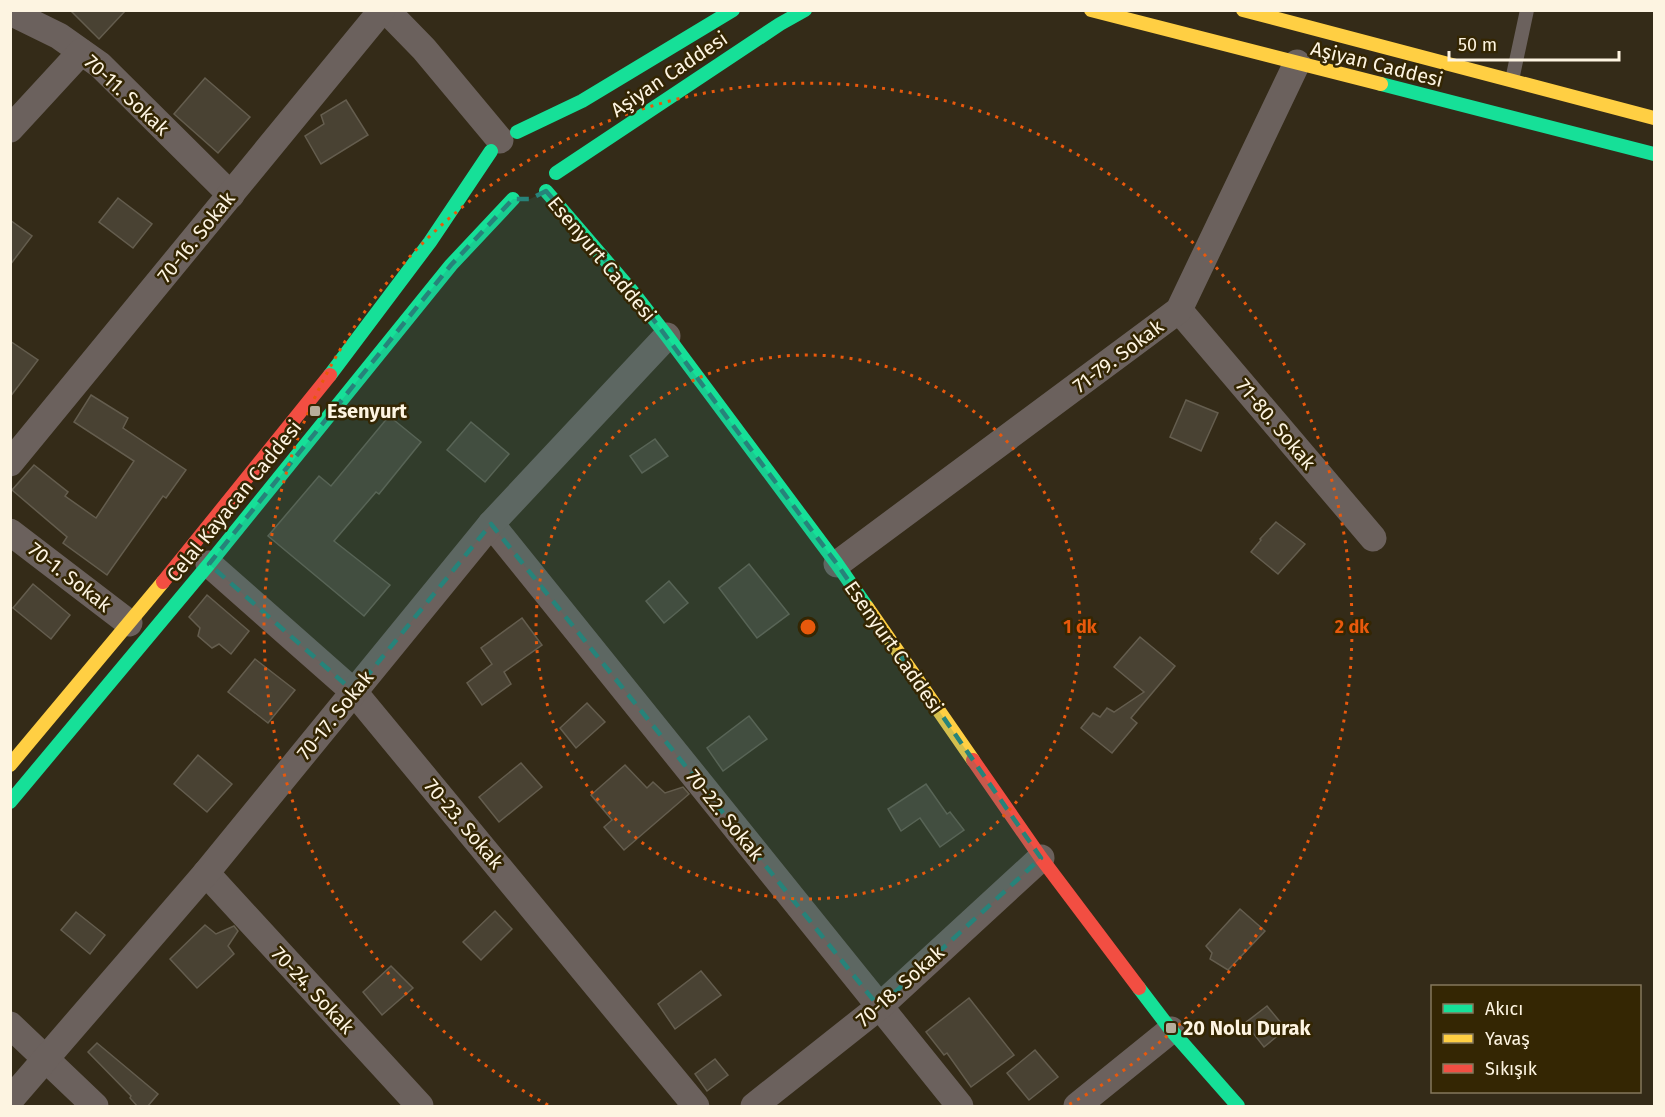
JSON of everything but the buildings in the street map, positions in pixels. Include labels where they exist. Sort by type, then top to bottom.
[{"type":"street","points":[[384,10],[424,49],[503,141]]},
{"type":"street","name":"70-16. Sokak","points":[[10,463],[384,10]]},
{"type":"street","name":"Aşiyan Caddesi","points":[[503,141],[582,101],[733,10]]},
{"type":"street","name":"Aşiyan Caddesi","points":[[546,191],[552,183],[556,167],[805,10]]},
{"type":"street","name":"Aşiyan Caddesi","points":[[1091,10],[1654,154]]},
{"type":"street","name":"Aşiyan Caddesi","points":[[1243,10],[1654,118]]},
{"type":"street","name":"70-11. Sokak","points":[[10,12],[59,36],[100,65],[231,195]]},
{"type":"street","points":[[10,129],[81,52]]},
{"type":"street","name":"71-79. Sokak","points":[[837,564],[1179,310],[1297,63]]},
{"type":"street","points":[[489,176],[488,159],[503,141],[528,132],[538,135]]},
{"type":"street","name":"Celal Kayacan Caddesi","points":[[10,765],[129,623],[355,344],[503,141]]},
{"type":"street","points":[[498,190],[513,198],[530,199],[546,191]]},
{"type":"street","name":"Esenyurt Caddesi","points":[[546,191],[632,291],[667,336],[837,564],[1041,858],[1171,1030],[1238,1107]]},
{"type":"street","name":"Celal Kayacan Caddesi","points":[[10,802],[209,564],[451,265],[513,198]]},
{"type":"street","name":"71-80. Sokak","points":[[1179,310],[1372,538]]},
{"type":"street","name":"70-17. Sokak","points":[[10,1100],[206,873],[491,524],[667,336]]},
{"type":"street","name":"70-22. Sokak","points":[[491,524],[960,1107]]},
{"type":"street","name":"70-1. Sokak","points":[[10,531],[129,623]]},
{"type":"street","name":"70-23. Sokak","points":[[209,564],[354,692],[696,1107]]},
{"type":"street","name":"70-18. Sokak","points":[[754,1107],[879,1007],[1041,858]]},
{"type":"street","name":"70-24. Sokak","points":[[206,873],[420,1107]]},
{"type":"street","points":[[10,1025],[95,1107]]},
{"type":"street","points":[[1077,1107],[1171,1030]]},
{"type":"lane","points":[[1512,80],[1527,10]]},
{"type":"highlighted area","points":[[546,191],[632,291],[837,564],[1041,858],[879,1007],[491,524],[354,692],[209,564],[451,265],[513,199],[530,199]]},
{"type":"traffic: fast","points":[[517,132],[582,101],[733,10]]},
{"type":"traffic: fast","points":[[556,173],[780,24],[805,10]]},
{"type":"traffic: fast","points":[[1381,84],[1654,154]]},
{"type":"traffic: fast","points":[[330,375],[430,242],[491,151]]},
{"type":"traffic: fast","points":[[546,191],[632,291],[667,336],[867,607]]},
{"type":"traffic: fast","points":[[10,802],[209,564],[451,265],[513,199]]},
{"type":"traffic: fast","points":[[1139,988],[1171,1030],[1238,1106]]},
{"type":"traffic: slow","points":[[1091,10],[1381,84]]},
{"type":"traffic: slow","points":[[1243,10],[1654,118]]},
{"type":"traffic: slow","points":[[10,765],[163,582]]},
{"type":"traffic: slow","points":[[867,607],[973,760]]},
{"type":"traffic: jam","points":[[163,582],[330,375]]},
{"type":"traffic: jam","points":[[973,760],[1041,858],[1139,988]]},
{"type":"place","name":"Esenyurt","points":[[315,411]]},
{"type":"place","name":"20 Nolu Durak","points":[[1171,1028]]}]
